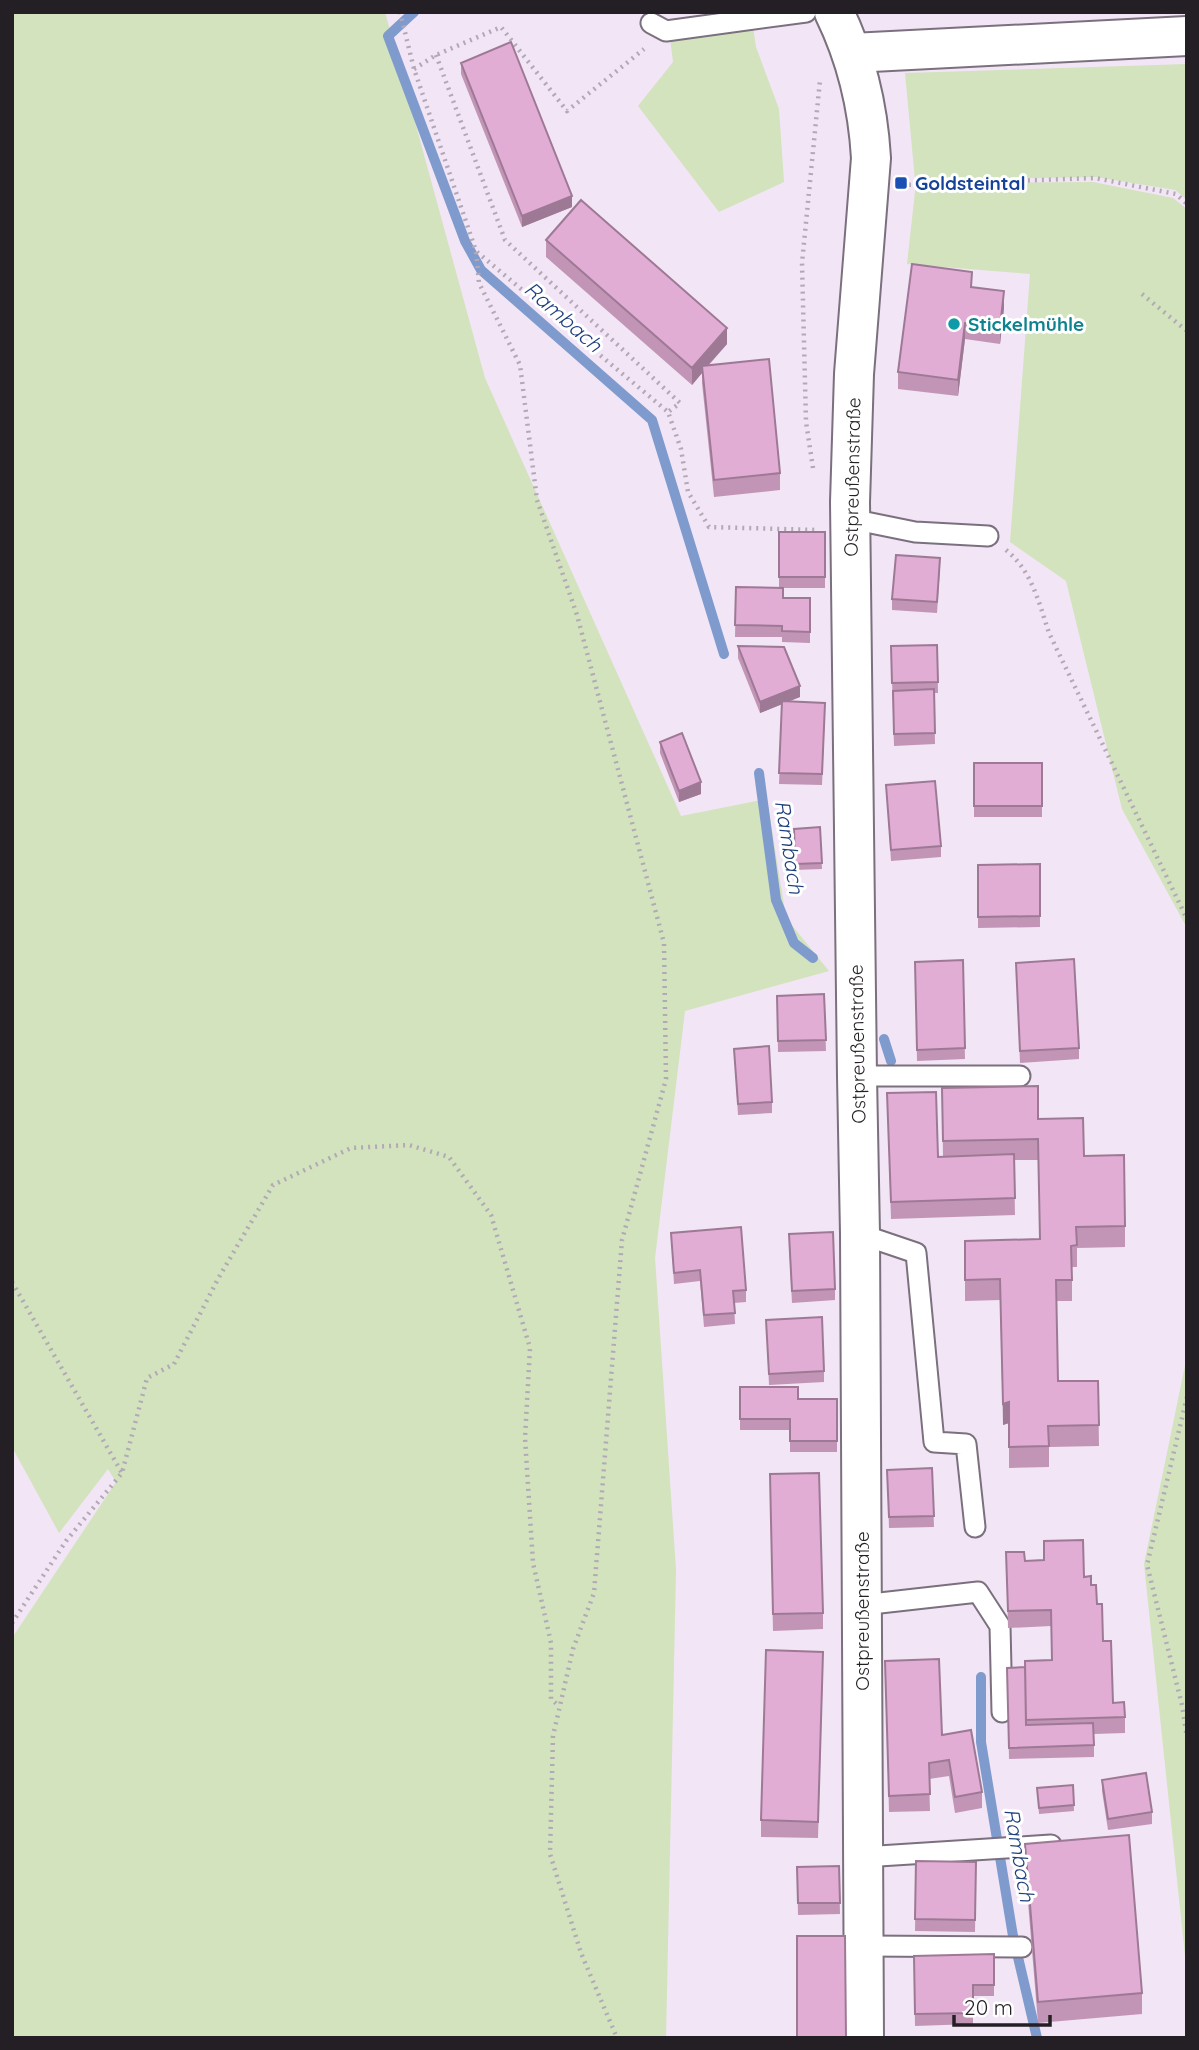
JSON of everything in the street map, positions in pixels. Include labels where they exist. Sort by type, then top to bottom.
[{"type":"main road","name":"Ostpreußenstraße","points":[[834,12],[852,53],[862,87],[869,129],[870,186],[854,374],[837,523],[857,1076],[860,1234],[864,2038]]},
{"type":"main road","points":[[852,53],[1187,36]]},
{"type":"lane","points":[[659,27],[806,12]]},
{"type":"lane","points":[[837,523],[915,532],[988,536]]},
{"type":"lane","points":[[857,1076],[1020,1076]]},
{"type":"lane","points":[[860,1234],[916,1253],[934,1442],[966,1444],[975,1527]]},
{"type":"lane","points":[[862,1605],[978,1592],[1000,1626],[1002,1712]]},
{"type":"lane","points":[[863,1857],[1076,1844]]},
{"type":"lane","points":[[864,1946],[1016,1947]]},
{"type":"path","points":[[400,12],[414,69],[476,251],[479,284],[520,365],[537,500],[577,615],[664,943],[666,1079],[622,1240],[594,1593],[573,1649],[553,1736],[550,1854],[581,1953],[617,2038]]},
{"type":"path","points":[[414,69],[436,55],[501,27],[567,111],[659,27]]},
{"type":"path","points":[[436,55],[505,240],[680,403],[668,412]]},
{"type":"path","points":[[814,475],[806,422],[802,263],[820,79]]},
{"type":"path","points":[[870,186],[1095,178],[1176,194],[1187,204]]},
{"type":"path","points":[[476,251],[668,412],[681,449],[688,492],[709,527],[816,530],[837,523]]},
{"type":"path","points":[[1142,294],[1187,331]]},
{"type":"path","points":[[988,536],[1016,558],[1034,586],[1049,633],[1187,919]]},
{"type":"path","points":[[12,1623],[66,1541],[122,1473],[147,1378],[174,1364],[219,1277],[273,1185],[351,1148],[409,1145],[449,1157],[491,1215],[530,1348],[525,1438],[533,1563],[551,1643],[551,1699],[559,1706]]},
{"type":"path","points":[[12,1282],[122,1473]]},
{"type":"path","points":[[1187,1397],[1147,1565],[1182,1705],[1187,1738]]},
{"type":"green space","points":[[12,12],[385,12],[485,378],[681,816],[767,799],[786,918],[829,971],[685,1011],[655,1258],[676,1570],[666,2038],[12,2038],[12,1638],[116,1482],[108,1469],[59,1533],[12,1447]]},
{"type":"green space","points":[[753,27],[756,47],[779,109],[784,182],[719,212],[638,106],[673,62],[670,38]]},
{"type":"green space","points":[[1187,64],[1187,200],[1175,190],[1096,177],[915,180],[905,73]]},
{"type":"green space","points":[[1093,182],[1173,198],[1187,209],[1187,928],[1122,809],[1066,581],[1010,542],[1030,274],[907,264],[916,183]]},
{"type":"green space","points":[[1187,1356],[1187,1975],[1144,1564]]},
{"type":"building","points":[[511,42],[572,196],[522,216],[461,63]]},
{"type":"building","points":[[581,200],[727,328],[692,368],[546,240]]},
{"type":"building","name":"Stickelmühle","points":[[912,264],[972,272],[971,287],[1004,291],[1000,327],[965,323],[958,380],[898,372]]},
{"type":"building","points":[[769,359],[780,473],[714,480],[702,366]]},
{"type":"building","points":[[779,532],[825,532],[825,577],[779,577]]},
{"type":"building","points":[[896,555],[940,558],[937,602],[892,599]]},
{"type":"building","points":[[736,587],[783,588],[783,598],[810,598],[810,632],[782,631],[782,626],[735,625]]},
{"type":"building","points":[[937,645],[938,682],[892,683],[891,646]]},
{"type":"building","points":[[738,646],[784,647],[800,686],[760,702]]},
{"type":"building","points":[[934,689],[935,733],[894,734],[893,691]]},
{"type":"building","points":[[782,701],[825,703],[822,774],[779,773]]},
{"type":"building","points":[[682,733],[701,782],[679,791],[660,742]]},
{"type":"building","points":[[974,763],[1042,763],[1042,806],[974,806]]},
{"type":"building","points":[[935,781],[941,846],[891,850],[886,785]]},
{"type":"building","points":[[820,827],[822,863],[795,864],[794,829]]},
{"type":"building","points":[[1040,864],[1040,916],[978,917],[978,865]]},
{"type":"building","points":[[1074,959],[1079,1048],[1020,1051],[1016,963]]},
{"type":"building","points":[[963,960],[965,1048],[917,1050],[915,962]]},
{"type":"building","points":[[824,994],[826,1040],[778,1041],[777,996]]},
{"type":"building","points":[[769,1046],[772,1102],[738,1104],[734,1049]]},
{"type":"building","points":[[1038,1086],[1038,1119],[1083,1118],[1084,1156],[1124,1155],[1125,1226],[1076,1227],[1077,1245],[1071,1246],[1072,1280],[1056,1280],[1058,1381],[1098,1381],[1099,1425],[1048,1426],[1049,1446],[1009,1447],[1009,1402],[1003,1404],[1000,1279],[965,1280],[965,1241],[1040,1239],[1038,1139],[943,1141],[942,1088]]},
{"type":"building","points":[[936,1092],[938,1157],[1014,1154],[1015,1198],[891,1202],[887,1093]]},
{"type":"building","points":[[741,1227],[746,1290],[733,1291],[735,1313],[704,1315],[700,1270],[674,1273],[671,1233]]},
{"type":"building","points":[[833,1232],[835,1289],[792,1291],[789,1234]]},
{"type":"building","points":[[822,1317],[824,1371],[769,1374],[766,1320]]},
{"type":"building","points":[[740,1387],[798,1387],[798,1399],[837,1399],[837,1441],[790,1441],[790,1419],[740,1419]]},
{"type":"building","points":[[932,1468],[934,1516],[889,1517],[887,1470]]},
{"type":"building","points":[[819,1473],[823,1613],[773,1614],[770,1474]]},
{"type":"building","points":[[1083,1540],[1084,1577],[1091,1576],[1091,1585],[1096,1585],[1097,1604],[1102,1604],[1103,1641],[1111,1641],[1113,1703],[1124,1702],[1125,1717],[1026,1720],[1025,1661],[1052,1660],[1051,1610],[1008,1611],[1006,1552],[1024,1552],[1025,1561],[1044,1560],[1044,1541]]},
{"type":"building","points":[[766,1650],[823,1652],[818,1822],[761,1820]]},
{"type":"building","points":[[939,1659],[942,1735],[971,1730],[982,1792],[955,1797],[949,1760],[929,1763],[930,1794],[889,1796],[885,1661]]},
{"type":"building","points":[[1025,1667],[1026,1725],[1093,1723],[1094,1745],[1009,1748],[1007,1668]]},
{"type":"building","points":[[1146,1773],[1152,1812],[1108,1819],[1102,1780]]},
{"type":"building","points":[[1073,1785],[1074,1805],[1039,1808],[1037,1788]]},
{"type":"building","points":[[1129,1835],[1142,1993],[1038,2002],[1025,1844]]},
{"type":"building","points":[[916,1861],[976,1862],[975,1920],[915,1919]]},
{"type":"building","points":[[839,1866],[840,1903],[798,1903],[797,1867]]},
{"type":"building","points":[[797,1936],[845,1936],[846,2038],[797,2038]]},
{"type":"building","points":[[994,1954],[994,1985],[973,1985],[973,2013],[915,2014],[914,1956]]},
{"type":"waterway","name":"Rambach","points":[[414,12],[388,36],[465,241],[481,270],[652,420],[724,654]]},
{"type":"waterway","name":"Rambach","points":[[759,773],[776,900],[794,943],[813,958]]},
{"type":"waterway","name":"Rambach","points":[[884,1039],[891,1061]]},
{"type":"waterway","name":"Rambach","points":[[981,1677],[981,1742],[1013,1936],[1037,2038]]},
{"type":"place","name":"Goldsteintal","points":[[901,183]]},
{"type":"place","name":"Stickelmühle","points":[[954,324]]}]
